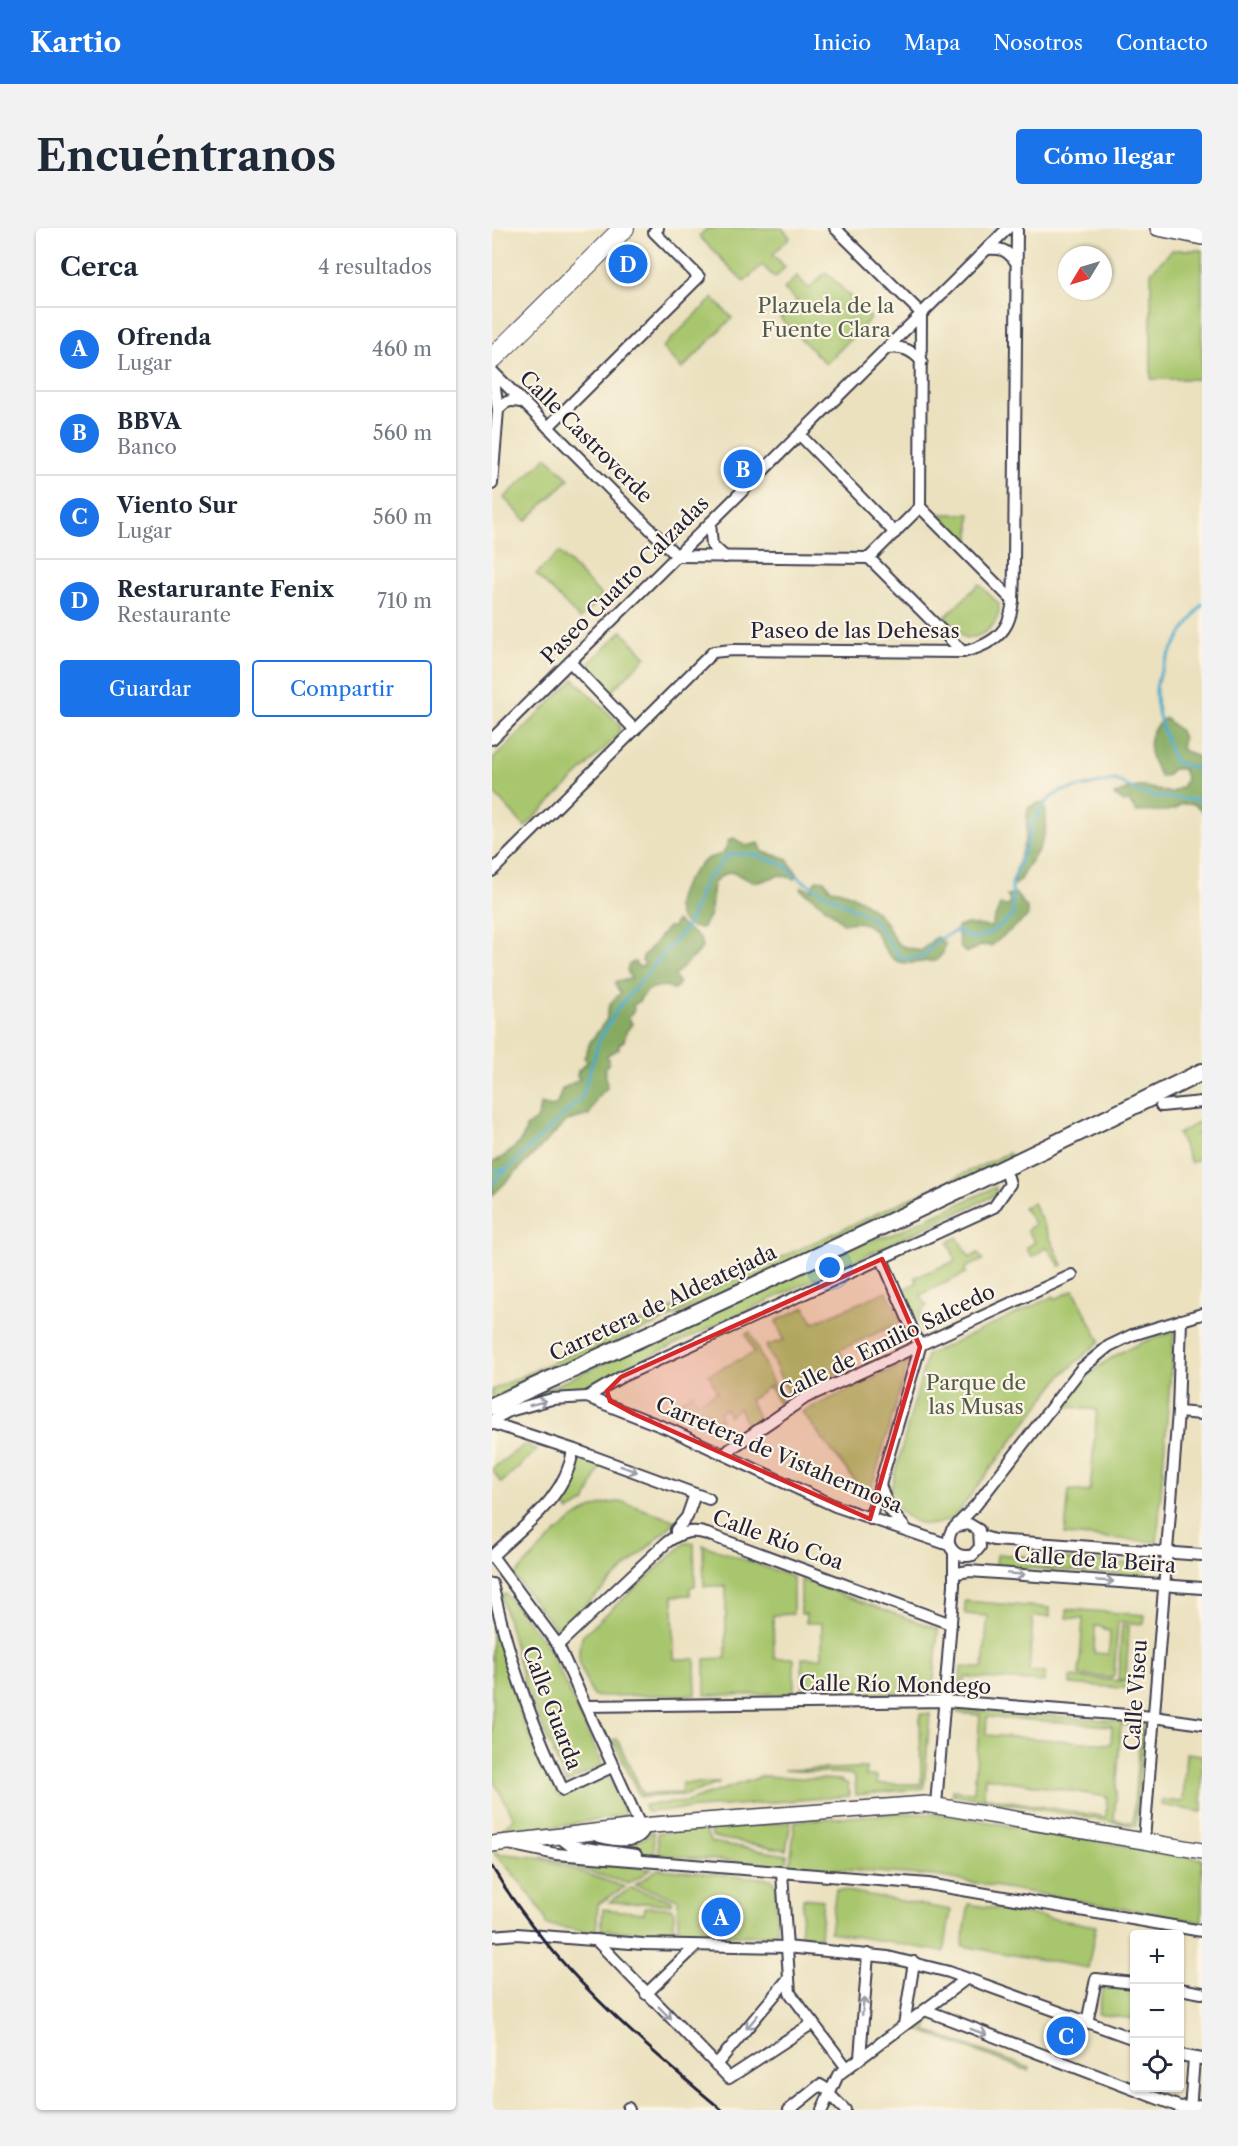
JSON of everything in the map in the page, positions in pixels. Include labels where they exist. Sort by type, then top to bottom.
[{"type":"highway","points":[[492,349],[617,228]]},
{"type":"highway","points":[[492,368],[624,228]]},
{"type":"main road","points":[[1158,228],[1202,237]]},
{"type":"main road","name":"Carretera de Aldeatejada","points":[[853,1240],[893,1232],[1161,1106],[1202,1073]]},
{"type":"main road","name":"Carretera de Aldeatejada","points":[[492,1406],[853,1240],[1134,1108],[1202,1073]]},
{"type":"main road","points":[[950,1194],[969,1190],[1000,1176],[1008,1177]]},
{"type":"main road","points":[[497,1844],[642,1827],[885,1806],[936,1805],[1202,1851]]},
{"type":"street","points":[[677,556],[870,558],[920,507],[921,314],[835,228]]},
{"type":"street","name":"Paseo Cuatro Calzadas","points":[[495,733],[570,662],[1008,228]]},
{"type":"street","name":"Paseo de las Dehesas","points":[[492,871],[709,656],[718,650],[963,652],[981,648],[997,638],[1006,627],[1012,615],[1014,572],[1017,228]]},
{"type":"street","points":[[548,427],[699,277],[656,230]]},
{"type":"street","points":[[987,249],[1001,248],[1009,252],[1016,262]]},
{"type":"street","points":[[887,348],[909,349],[922,362]]},
{"type":"street","name":"Calle Castroverde","points":[[492,368],[677,556]]},
{"type":"street","points":[[492,368],[498,410],[492,484]]},
{"type":"street","points":[[498,410],[503,403],[510,400],[525,404]]},
{"type":"street","points":[[800,435],[896,533]]},
{"type":"street","points":[[920,507],[1013,601]]},
{"type":"street","points":[[710,523],[712,545],[726,557]]},
{"type":"street","points":[[870,558],[963,652]]},
{"type":"street","points":[[995,582],[1014,572]]},
{"type":"street","points":[[934,652],[943,632]]},
{"type":"street","points":[[570,662],[635,730]]},
{"type":"street","points":[[1161,1106],[1202,1102]]},
{"type":"street","points":[[587,1397],[611,1382],[994,1207],[1010,1184],[1008,1177]]},
{"type":"street","points":[[870,1519],[920,1347],[882,1259]]},
{"type":"street","name":"Calle de Emilio Salcedo","points":[[726,1455],[729,1450],[798,1402],[1072,1275]]},
{"type":"street","points":[[936,1805],[955,1578],[949,1537],[1081,1369],[1117,1342],[1202,1314]]},
{"type":"street","name":"Calle Viseu","points":[[1144,1840],[1178,1412],[1181,1320]]},
{"type":"street","name":"Carretera de Vistahermosa","points":[[611,1382],[607,1391],[610,1401],[634,1414]]},
{"type":"street","name":"Carretera de Vistahermosa","points":[[492,1422],[509,1411],[552,1399],[587,1397],[634,1414],[835,1506],[908,1532],[926,1536],[952,1549]]},
{"type":"street","points":[[1178,1412],[1202,1414]]},
{"type":"street","points":[[492,1422],[709,1499]]},
{"type":"street","points":[[493,1562],[559,1491],[569,1471],[573,1450]]},
{"type":"street","name":"Carretera de Vistahermosa","points":[[880,1485],[889,1509],[908,1532]]},
{"type":"street","points":[[558,1645],[675,1536],[676,1530],[687,1517],[695,1494]]},
{"type":"street","points":[[955,1578],[966,1557],[980,1547],[976,1505]]},
{"type":"street","points":[[954,1528],[969,1524],[994,1540],[1202,1556]]},
{"type":"street","name":"Carretera de Vistahermosa","points":[[926,1536],[954,1528]]},
{"type":"street","name":"Calle Río Coa","points":[[675,1536],[691,1532],[707,1534],[951,1624]]},
{"type":"street","points":[[952,1549],[966,1557]]},
{"type":"street","name":"Calle de la Beira","points":[[966,1557],[985,1572]]},
{"type":"street","name":"Calle Guarda","points":[[493,1562],[558,1645],[642,1827]]},
{"type":"street","name":"Calle de la Beira","points":[[955,1578],[985,1572],[1202,1588]]},
{"type":"street","name":"Calle Guarda","points":[[492,1584],[519,1686],[540,1742],[563,1790],[614,1766]]},
{"type":"street","name":"Calle Río Mondego","points":[[587,1706],[945,1701],[1154,1717],[1202,1724]]},
{"type":"street","points":[[559,1837],[571,1846],[681,1863]]},
{"type":"street","points":[[497,1844],[556,1854],[928,1884],[1202,1931]]},
{"type":"street","points":[[783,1873],[790,1993],[847,2068]]},
{"type":"street","points":[[492,1936],[517,1934],[696,1946],[786,1947],[868,1954],[914,1962],[1131,2038]]},
{"type":"street","points":[[596,1940],[729,2078],[813,2023]]},
{"type":"street","points":[[646,1994],[696,1946]]},
{"type":"street","points":[[860,2058],[868,1954]]},
{"type":"street","points":[[904,2025],[914,1962]]},
{"type":"street","points":[[716,2065],[788,1979]]},
{"type":"street","points":[[822,2110],[838,2075],[966,1979]]},
{"type":"street","points":[[1087,2023],[1096,1979],[1130,1983]]},
{"type":"street","points":[[1184,1990],[1202,1993]]},
{"type":"street","points":[[925,2010],[1180,2107],[1202,2105]]},
{"type":"street","points":[[1190,2107],[1198,2059]]},
{"type":"street","points":[[789,2110],[820,2085],[845,2110]]},
{"type":"highlighted area","points":[[882,1259],[920,1347],[870,1519],[634,1414],[610,1401],[607,1391],[621,1377]]},
{"type":"green space","points":[[708,228],[782,228],[790,237],[773,254],[785,267],[775,278],[762,265],[744,282],[699,236]]},
{"type":"green space","points":[[1172,250],[1202,250],[1202,379],[1151,379],[1151,272]]},
{"type":"green space","name":"Plazuela de la Fuente Clara","points":[[826,272],[871,318],[826,364],[780,318],[797,301],[784,289],[797,276],[809,289]]},
{"type":"green space","points":[[713,298],[732,318],[682,369],[662,348]]},
{"type":"green space","points":[[547,457],[569,479],[526,521],[504,498]]},
{"type":"green space","points":[[939,514],[970,514],[970,546]]},
{"type":"green space","points":[[559,552],[603,597],[580,619],[536,574]]},
{"type":"green space","points":[[979,584],[999,604],[999,611],[990,628],[966,639],[945,617]]},
{"type":"green space","points":[[622,631],[646,657],[610,693],[585,667]]},
{"type":"green space","points":[[574,679],[620,725],[619,734],[525,827],[492,791],[492,760]]},
{"type":"green space","points":[[1165,718],[1180,731],[1183,738],[1181,749],[1202,759],[1202,811],[1194,804],[1181,804],[1176,809],[1167,811],[1136,812],[1129,801],[1124,802],[1114,795],[1137,787],[1171,793],[1183,786],[1186,778],[1183,769],[1172,769],[1168,775],[1161,777],[1150,754],[1150,738],[1158,724]]},
{"type":"green space","points":[[1044,803],[1046,829],[1038,851],[1015,885],[1015,872],[1025,843],[1029,807]]},
{"type":"green space","points":[[734,838],[746,846],[759,843],[763,852],[786,858],[798,875],[795,879],[780,875],[756,882],[731,872],[722,876],[712,889],[710,913],[703,927],[690,927],[679,917],[677,908],[682,888],[702,863],[723,853],[729,840]]},
{"type":"green space","points":[[816,880],[824,880],[831,889],[854,896],[869,906],[886,923],[894,939],[902,946],[921,951],[936,937],[945,943],[943,953],[936,961],[906,963],[897,961],[890,956],[872,928],[856,922],[843,924],[830,911],[801,890],[802,887],[811,890]]},
{"type":"green space","points":[[1015,893],[1027,908],[1028,916],[991,946],[983,945],[966,953],[960,947],[957,927],[967,924],[991,927],[1000,905],[1008,906],[1010,901],[1007,896]]},
{"type":"green space","points":[[676,921],[700,938],[702,948],[674,976],[679,983],[677,987],[673,989],[666,986],[653,988],[645,992],[633,1005],[634,1010],[629,1017],[632,1024],[626,1032],[624,1041],[619,1044],[619,1049],[607,1055],[609,1063],[605,1068],[607,1088],[597,1098],[589,1115],[567,1121],[492,1196],[492,1163],[508,1153],[518,1143],[526,1127],[538,1118],[540,1104],[552,1107],[557,1104],[562,1089],[580,1079],[577,1076],[578,1071],[588,1061],[584,1058],[590,1042],[607,1019],[607,1011],[614,998],[621,993],[615,985],[617,981],[631,979],[627,970],[629,964],[635,962],[637,966],[642,967],[645,963],[642,961],[643,957],[668,927],[673,927]]},
{"type":"green space","points":[[1202,1120],[1202,1131],[1195,1135],[1199,1141],[1202,1140],[1202,1157],[1191,1163],[1178,1134]]},
{"type":"green space","points":[[1009,1153],[1013,1160],[492,1399],[492,1390]]},
{"type":"green space","points":[[996,1187],[996,1193],[989,1198],[573,1392],[511,1406],[866,1241],[891,1235]]},
{"type":"green space","points":[[1033,1203],[1063,1265],[1060,1266],[1047,1247],[1032,1257],[1026,1248],[1035,1242],[1027,1230],[1035,1224],[1023,1207]]},
{"type":"green space","points":[[957,1237],[970,1258],[978,1253],[983,1260],[965,1268],[966,1273],[920,1295],[927,1306],[920,1312],[931,1330],[924,1333],[904,1289],[917,1283],[915,1277],[956,1261],[948,1242]]},
{"type":"green space","name":"Parque de las Musas","points":[[1074,1290],[1100,1341],[1062,1375],[955,1516],[935,1524],[916,1522],[908,1517],[901,1511],[890,1492],[927,1355],[1054,1296],[1055,1299]]},
{"type":"green space","points":[[887,1291],[901,1322],[839,1350],[848,1368],[789,1396],[766,1346],[784,1340],[776,1321],[805,1307],[813,1323]]},
{"type":"green space","points":[[750,1332],[781,1402],[778,1404],[770,1386],[750,1400],[758,1418],[747,1426],[739,1408],[729,1416],[726,1409],[719,1412],[721,1419],[715,1421],[711,1413],[706,1415],[702,1408],[696,1411],[692,1403],[684,1407],[681,1399],[693,1393],[697,1402],[717,1392],[709,1374],[754,1353],[746,1334]]},
{"type":"green space","points":[[1174,1332],[1157,1542],[1065,1535],[1069,1490],[1090,1492],[1097,1410],[1063,1406],[1098,1367],[1111,1358],[1124,1350]]},
{"type":"green space","points":[[908,1362],[873,1483],[868,1498],[802,1412]]},
{"type":"green space","points":[[525,1444],[537,1450],[501,1483],[492,1469]]},
{"type":"green space","points":[[579,1454],[602,1462],[585,1503],[569,1511],[558,1499],[566,1489]]},
{"type":"green space","points":[[623,1502],[676,1521],[562,1627],[555,1628],[514,1576],[550,1539],[576,1517],[606,1504]]},
{"type":"green space","points":[[685,1543],[694,1543],[695,1586],[690,1587],[690,1595],[673,1596],[674,1659],[695,1659],[696,1695],[593,1696],[580,1666],[579,1651],[583,1635]]},
{"type":"green space","points":[[703,1545],[793,1577],[793,1614],[773,1615],[774,1658],[794,1658],[794,1694],[705,1695],[705,1659],[726,1658],[726,1586],[704,1586]]},
{"type":"green space","points":[[997,1554],[1147,1565],[1146,1576],[996,1566]]},
{"type":"green space","points":[[801,1580],[938,1629],[933,1693],[803,1694],[802,1658],[822,1658],[822,1623],[806,1623],[806,1614],[801,1614]]},
{"type":"green space","points":[[506,1594],[548,1647],[603,1765],[566,1783],[525,1686],[501,1596]]},
{"type":"green space","points":[[965,1601],[1050,1608],[1050,1617],[1033,1616],[1029,1671],[1045,1673],[1044,1682],[965,1677],[963,1692],[959,1692],[961,1667],[983,1668],[988,1616],[965,1614]]},
{"type":"green space","points":[[1067,1609],[1145,1615],[1144,1624],[1118,1622],[1114,1675],[1111,1678],[1079,1675],[1083,1619],[1067,1618]],"holes":[[[1095,1626],[1104,1627],[1104,1630],[1110,1631],[1109,1654],[1094,1653]]]},
{"type":"green space","points":[[492,1614],[524,1723],[559,1797],[608,1775],[626,1815],[493,1837],[514,1818],[492,1778]]},
{"type":"green space","points":[[1122,1625],[1129,1626],[1126,1680],[1118,1679]]},
{"type":"green space","points":[[1070,1677],[1134,1682],[1134,1689],[1070,1684]]},
{"type":"green space","points":[[958,1709],[1144,1723],[1136,1826],[952,1794],[952,1790],[974,1792],[980,1715],[958,1713]],"holes":[[[987,1717],[1112,1726],[1111,1744],[986,1735]],[[1121,1725],[1140,1727],[1133,1822],[1114,1820]],[[985,1777],[1107,1797],[1106,1817],[984,1797]]]},
{"type":"green space","points":[[920,1714],[930,1714],[924,1788],[856,1795],[855,1778],[850,1774],[783,1770],[866,1768],[866,1776],[877,1776],[877,1784],[921,1784]]},
{"type":"green space","points":[[617,1739],[643,1794],[681,1793],[682,1783],[720,1783],[686,1795],[640,1797],[613,1740]]},
{"type":"green space","points":[[1186,1753],[1202,1755],[1202,1812],[1161,1805],[1162,1800],[1183,1802]]},
{"type":"green space","points":[[763,1776],[840,1780],[848,1784],[849,1796],[647,1812],[644,1805],[686,1802]]},
{"type":"green space","points":[[904,1813],[948,1815],[1202,1859],[1202,1922],[935,1876],[790,1866],[795,1821]]},
{"type":"green space","points":[[791,1822],[786,1850],[713,1837],[709,1829]]},
{"type":"green space","points":[[704,1829],[711,1842],[787,1855],[786,1866],[659,1855],[657,1833]]},
{"type":"green space","points":[[653,1831],[655,1855],[575,1842],[643,1839]]},
{"type":"green space","points":[[494,1853],[535,1857],[625,1887],[598,1904],[596,1933],[546,1925],[533,1898]]},
{"type":"green space","points":[[541,1857],[651,1869],[629,1884]]},
{"type":"green space","points":[[658,1869],[772,1879],[776,1883],[777,1939],[773,1940],[773,1936],[678,1934],[678,1899],[635,1885]]},
{"type":"green space","points":[[631,1888],[673,1902],[670,1904],[609,1902]]},
{"type":"green space","points":[[836,1889],[951,1910],[944,1952],[830,1932]]},
{"type":"green space","points":[[803,1898],[823,1900],[820,1937],[800,1935]]},
{"type":"green space","points":[[969,1904],[1096,1926],[1088,1968],[962,1946]]},
{"type":"green space","points":[[645,1907],[671,1908],[674,1912],[674,1934],[601,1930],[603,1909],[644,1913]]},
{"type":"green space","points":[[1103,1985],[1130,1989],[1130,2018],[1098,2014]]},
{"type":"green space","points":[[930,2020],[927,2031],[1030,2068],[1029,2071],[913,2028]]},
{"type":"waterway","points":[[1202,604],[1162,669],[1156,690],[1159,718],[1174,762],[1202,770]]},
{"type":"waterway","points":[[492,1184],[582,1097],[598,1043],[618,1008],[688,925],[704,883],[729,854],[752,854],[782,864],[806,883],[873,919],[901,959],[923,957],[937,940],[956,931],[975,939],[991,932],[1013,916],[1012,883],[1030,835],[1031,824],[1049,799],[1061,791],[1116,780],[1138,792],[1157,797],[1202,800]]},
{"type":"waterway","points":[[492,1172],[506,1169]]},
{"type":"railway","points":[[492,1867],[515,1903],[541,1936],[596,1998],[722,2110]]},
{"type":"place","name":"Restarurante Fenix","points":[[628,264]]},
{"type":"place","name":"BBVA","points":[[743,469]]},
{"type":"place","name":"Ofrenda","points":[[721,1917]]},
{"type":"place","name":"Viento Sur","points":[[1066,2036]]}]
